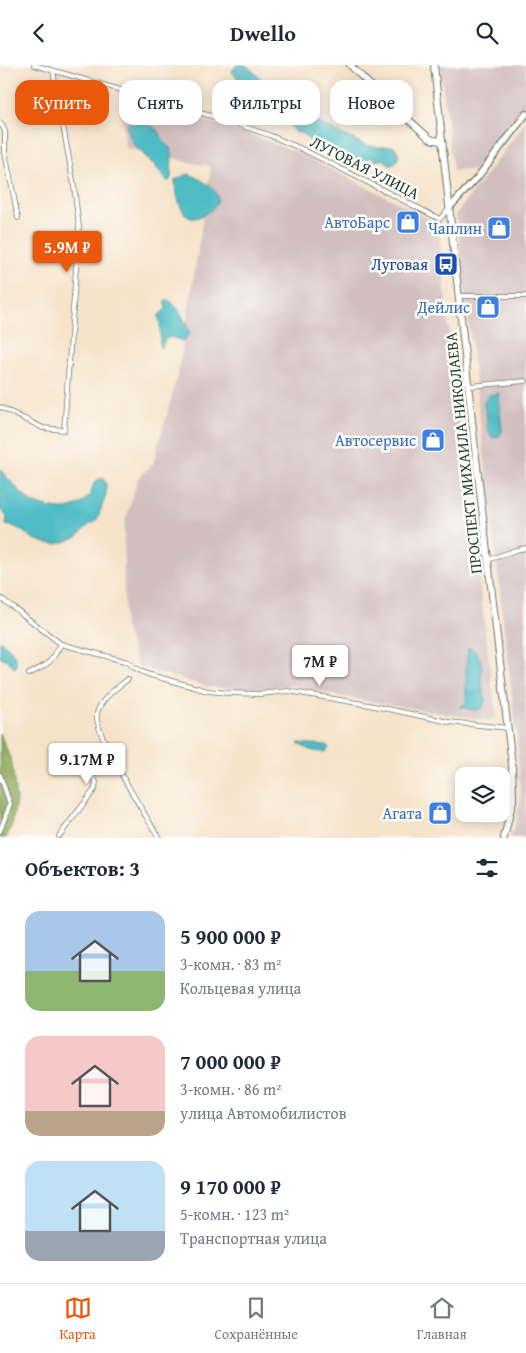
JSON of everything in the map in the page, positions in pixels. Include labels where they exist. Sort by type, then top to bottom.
[{"type":"main road","points":[[350,65],[429,138],[442,141]]},
{"type":"main road","name":"ПРОСПЕКТ МИХАИЛА НИКОЛАЕВА","points":[[434,65],[513,782],[513,800],[504,838]]},
{"type":"main road","points":[[450,207],[477,178],[526,114]]},
{"type":"street","name":"ЛУГОВАЯ УЛИЦА","points":[[34,65],[225,120],[269,135],[302,149],[440,219],[450,207]]},
{"type":"street","points":[[0,407],[43,428],[64,430],[79,227],[74,186],[53,71]]},
{"type":"street","points":[[0,123],[5,132],[5,152],[18,218]]},
{"type":"street","points":[[459,296],[526,296]]},
{"type":"street","points":[[469,386],[526,381]]},
{"type":"street","points":[[488,560],[526,548]]},
{"type":"street","points":[[0,599],[61,643],[128,662],[133,667],[147,674],[208,691],[260,694],[288,691],[449,721],[508,728]]},
{"type":"street","points":[[29,674],[48,665],[61,643]]},
{"type":"street","points":[[128,679],[107,697],[98,713],[97,720],[108,750],[159,838]]},
{"type":"street","points":[[58,836],[95,789],[96,781],[88,764],[89,761],[108,750]]},
{"type":"street","points":[[0,775],[10,804],[0,831]]},
{"type":"street","points":[[0,794],[7,794]]},
{"type":"shaded area","points":[[440,65],[526,65],[526,103],[475,170],[453,171]]},
{"type":"shaded area","points":[[202,120],[212,123],[212,125],[220,125],[252,135],[299,153],[438,223],[456,396],[496,716],[489,721],[339,696],[293,685],[253,689],[209,687],[140,667],[137,663],[124,624],[124,526],[138,478],[153,464],[179,370],[211,167],[126,148],[123,125],[202,125]]},
{"type":"shaded area","points":[[526,122],[526,838],[510,838],[517,818],[521,797],[517,738],[456,214]]},
{"type":"green space","points":[[0,733],[12,763],[16,799],[13,822],[6,838],[0,838]]},
{"type":"water","points":[[237,65],[246,65],[262,80],[240,80],[231,71]]},
{"type":"water","points":[[320,124],[365,145],[394,146],[398,152],[398,157],[393,164],[389,165],[384,159],[375,161],[373,157],[360,160],[351,158],[311,142],[301,133],[292,129],[290,125]]},
{"type":"water","points":[[126,125],[150,125],[159,131],[164,143],[170,148],[172,153],[171,178],[168,182],[134,145]]},
{"type":"water","points":[[189,174],[209,185],[217,196],[217,202],[214,207],[195,218],[187,216],[181,207],[175,184],[175,180]]},
{"type":"water","points":[[169,300],[182,315],[190,334],[183,341],[171,337],[165,339],[161,348],[158,316],[166,308],[164,302]]},
{"type":"water","points":[[498,393],[502,431],[499,436],[494,438],[488,431],[484,404],[491,394]]},
{"type":"water","points":[[0,469],[30,501],[50,508],[68,509],[78,505],[90,494],[95,482],[103,478],[106,484],[106,495],[95,522],[90,524],[78,536],[56,544],[46,543],[34,539],[16,527],[6,525],[7,517],[0,509]]},
{"type":"water","points":[[0,640],[16,658],[16,667],[14,668],[10,662],[0,658]]},
{"type":"water","points":[[468,648],[476,652],[482,667],[481,679],[485,700],[483,707],[477,711],[460,707],[466,700]]},
{"type":"water","points":[[298,743],[327,745],[329,748],[325,752],[318,752],[307,749]]},
{"type":"place","name":"АвтоБарс","points":[[408,222]]},
{"type":"place","name":"Чаплин","points":[[499,228]]},
{"type":"place","name":"Луговая","points":[[446,264]]},
{"type":"place","name":"Дейлис","points":[[488,307]]},
{"type":"place","name":"Автосервис","points":[[433,440]]},
{"type":"place","name":"Агата","points":[[440,813]]}]
